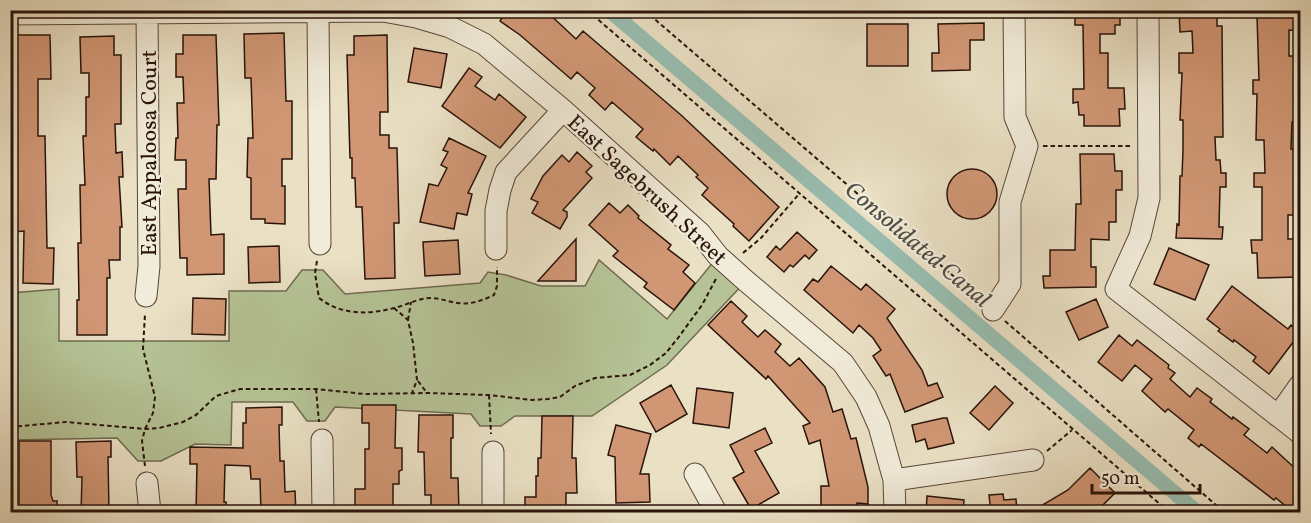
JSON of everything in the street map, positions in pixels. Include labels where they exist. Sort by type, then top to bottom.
[{"type":"street","points":[[993,310],[1010,284],[1010,202],[1027,146],[1015,117],[1014,10]]},
{"type":"street","points":[[1149,10],[1149,198],[1140,237],[1116,289],[1300,433]]},
{"type":"street","name":"East Sagebrush Street","points":[[10,14],[383,11],[416,17],[450,27],[484,44],[563,110],[700,233],[728,264],[843,363],[866,397],[879,426],[894,480],[895,513]]},
{"type":"street","name":"East Appaloosa Court","points":[[146,296],[148,266],[147,12]]},
{"type":"street","points":[[318,12],[320,244]]},
{"type":"street","points":[[496,249],[496,211],[506,172],[563,110]]},
{"type":"street","points":[[1278,416],[1300,385]]},
{"type":"street","points":[[322,440],[323,513]]},
{"type":"street","points":[[493,452],[493,513]]},
{"type":"street","points":[[894,480],[1033,460]]},
{"type":"street","points":[[695,474],[716,513]]},
{"type":"street","points":[[147,483],[150,513]]},
{"type":"path","points":[[587,10],[1169,513]]},
{"type":"path","points":[[644,10],[993,310],[1224,513]]},
{"type":"path","points":[[1027,146],[1149,146]]},
{"type":"path","points":[[10,427],[66,422],[145,429],[159,428],[183,422],[195,415],[216,396],[240,389],[316,389],[364,394],[489,395],[532,400],[560,397],[575,386],[595,378],[630,375],[650,365],[666,352],[702,305],[717,276],[761,237],[799,194]]},
{"type":"path","points":[[320,244],[315,273],[319,298],[329,306],[352,312],[394,308],[431,298],[459,304],[477,302],[494,295],[497,279],[496,249]]},
{"type":"path","points":[[146,296],[143,349],[154,397],[153,413],[142,441],[147,483]]},
{"type":"path","points":[[412,302],[408,320],[417,380],[412,393]]},
{"type":"path","points":[[394,308],[408,320]]},
{"type":"path","points":[[417,380],[427,393]]},
{"type":"path","points":[[316,389],[317,414],[322,440]]},
{"type":"path","points":[[489,395],[493,452]]},
{"type":"path","points":[[1033,460],[1072,430]]},
{"type":"green space","points":[[718,256],[746,281],[667,365],[592,416],[515,416],[501,426],[480,426],[471,414],[335,407],[325,421],[307,421],[293,402],[232,402],[231,445],[195,444],[161,461],[138,461],[117,438],[11,440],[10,293],[59,289],[59,341],[229,341],[229,291],[286,291],[302,270],[323,270],[345,294],[480,283],[488,272],[541,286],[585,286],[599,260],[667,319]]},
{"type":"building","points":[[507,10],[545,10],[576,39],[583,31],[681,115],[779,207],[749,241],[702,195],[708,188],[678,156],[670,165],[654,149],[653,151],[636,137],[643,129],[612,102],[605,110],[589,95],[595,88],[577,72],[571,79],[520,35],[500,21]]},
{"type":"building","points":[[1075,10],[1120,10],[1120,25],[1115,25],[1115,34],[1100,34],[1100,53],[1108,53],[1108,88],[1124,88],[1125,109],[1119,109],[1120,126],[1084,126],[1084,115],[1079,115],[1078,102],[1073,103],[1073,89],[1084,89],[1083,25],[1075,25]]},
{"type":"building","points":[[1195,10],[1195,16],[1217,16],[1217,26],[1222,26],[1223,137],[1215,137],[1216,160],[1220,160],[1221,173],[1226,173],[1226,187],[1220,187],[1219,227],[1223,227],[1222,239],[1176,238],[1177,224],[1179,225],[1183,150],[1183,120],[1180,120],[1182,73],[1179,73],[1179,53],[1193,53],[1192,31],[1180,32],[1179,11]]},
{"type":"building","points":[[1284,11],[1299,11],[1299,31],[1289,30],[1289,56],[1298,56],[1300,123],[1292,122],[1291,149],[1300,149],[1300,215],[1288,215],[1288,239],[1300,239],[1300,260],[1298,260],[1298,277],[1258,278],[1257,253],[1252,253],[1251,240],[1262,240],[1262,187],[1254,187],[1254,173],[1265,173],[1264,140],[1256,140],[1257,94],[1253,94],[1253,80],[1259,80],[1257,16],[1283,16]]},
{"type":"building","points":[[984,23],[984,40],[970,40],[970,70],[932,71],[932,53],[939,53],[938,24]]},
{"type":"building","points":[[867,24],[908,24],[908,66],[867,66]]},
{"type":"building","points":[[284,33],[286,101],[292,101],[292,159],[282,159],[285,224],[265,223],[265,219],[251,219],[251,178],[247,177],[248,138],[253,138],[251,78],[245,78],[244,34]]},
{"type":"building","points":[[12,35],[50,35],[51,79],[38,79],[38,136],[45,136],[47,248],[54,248],[53,284],[23,283],[24,231],[13,232],[12,215],[10,215],[10,155],[13,155],[13,127],[10,127]]},
{"type":"building","points":[[183,35],[216,35],[219,125],[217,125],[216,179],[209,179],[211,235],[224,234],[224,274],[187,275],[187,258],[180,258],[178,189],[186,189],[186,160],[175,160],[176,138],[178,138],[177,103],[184,103],[183,77],[176,77],[176,54],[183,54]]},
{"type":"building","points":[[387,35],[388,112],[380,112],[380,135],[389,135],[389,148],[397,148],[399,223],[394,223],[395,278],[365,279],[362,207],[356,207],[355,178],[352,178],[352,158],[350,158],[347,55],[354,55],[354,36]]},
{"type":"building","points":[[114,36],[114,55],[121,55],[121,124],[115,124],[116,153],[122,152],[123,177],[119,177],[122,227],[120,227],[120,260],[109,260],[107,335],[77,335],[78,243],[81,243],[80,185],[85,185],[83,136],[86,136],[86,97],[89,97],[89,73],[81,73],[80,37]]},
{"type":"building","points":[[414,48],[447,54],[441,88],[408,82]]},
{"type":"building","points":[[469,68],[482,77],[475,86],[495,100],[499,94],[526,117],[500,148],[442,106]]},
{"type":"building","points":[[449,138],[486,156],[468,193],[472,194],[467,215],[457,213],[454,229],[420,222],[429,184],[438,186],[447,168],[441,165],[448,152],[443,150]]},
{"type":"building","points":[[577,152],[592,166],[586,172],[592,178],[563,210],[567,212],[567,217],[560,229],[532,213],[538,202],[531,199],[543,176],[562,155],[569,162]]},
{"type":"building","points":[[1080,154],[1114,154],[1115,171],[1122,171],[1122,190],[1116,190],[1116,222],[1109,222],[1109,240],[1091,239],[1091,267],[1096,267],[1096,287],[1044,288],[1043,276],[1050,276],[1050,250],[1075,250],[1076,204],[1081,204]]},
{"type":"building","points":[[967,169],[977,169],[990,176],[997,189],[997,199],[990,212],[977,219],[967,219],[958,215],[951,208],[947,199],[947,189],[951,180],[958,173]]},
{"type":"building","points":[[609,203],[620,213],[628,205],[639,216],[638,218],[671,245],[668,249],[689,265],[683,272],[695,283],[674,310],[644,287],[647,283],[613,256],[618,251],[589,225]]},
{"type":"building","points":[[797,232],[817,250],[809,259],[805,255],[784,272],[767,257],[776,246],[780,250]]},
{"type":"building","points":[[576,239],[576,281],[538,281]]},
{"type":"building","points":[[458,240],[460,274],[425,276],[423,242]]},
{"type":"building","points":[[279,246],[280,282],[249,283],[248,247]]},
{"type":"building","points":[[1169,248],[1209,265],[1195,300],[1154,284]]},
{"type":"building","points":[[831,266],[861,290],[866,284],[895,309],[887,318],[922,370],[928,386],[937,383],[943,397],[905,412],[890,374],[886,376],[873,356],[881,350],[873,338],[859,325],[853,333],[804,290],[813,279],[818,282]]},
{"type":"building","points":[[1232,286],[1288,329],[1291,325],[1300,333],[1269,374],[1253,361],[1256,357],[1218,331],[1220,329],[1207,319]]},
{"type":"building","points":[[193,298],[226,299],[225,335],[192,334]]},
{"type":"building","points":[[1096,299],[1108,327],[1079,340],[1066,312]]},
{"type":"building","points":[[731,301],[747,316],[742,322],[758,337],[765,330],[781,344],[775,352],[790,366],[799,358],[825,387],[833,412],[842,409],[851,439],[856,438],[868,487],[868,504],[857,503],[856,513],[821,513],[821,486],[829,486],[820,440],[809,444],[803,426],[810,423],[768,376],[766,379],[708,325]]},
{"type":"building","points":[[1119,335],[1132,346],[1137,340],[1169,365],[1168,368],[1175,373],[1170,379],[1190,397],[1197,388],[1212,399],[1210,402],[1249,429],[1244,435],[1267,453],[1272,447],[1300,473],[1300,513],[1294,513],[1276,498],[1274,500],[1201,444],[1199,447],[1188,438],[1194,430],[1168,409],[1165,412],[1142,391],[1152,379],[1135,365],[1122,381],[1098,362]]},
{"type":"building","points":[[671,385],[687,414],[656,432],[640,403]]},
{"type":"building","points":[[995,386],[1013,403],[989,430],[970,413]]},
{"type":"building","points":[[697,388],[733,393],[729,428],[693,423]]},
{"type":"building","points":[[362,405],[396,405],[395,448],[402,448],[402,470],[399,471],[399,484],[393,484],[393,508],[387,508],[387,513],[355,513],[355,489],[365,489],[365,449],[369,449],[369,423],[362,423]]},
{"type":"building","points":[[282,407],[282,425],[279,425],[280,461],[284,461],[285,492],[295,491],[296,513],[261,513],[260,479],[251,479],[250,466],[225,465],[224,502],[226,502],[227,513],[196,513],[197,464],[190,464],[190,447],[243,448],[243,423],[246,423],[246,408]]},
{"type":"building","points":[[419,415],[453,415],[451,478],[458,478],[459,513],[431,513],[431,495],[425,495],[424,452],[418,452]]},
{"type":"building","points":[[542,416],[573,416],[572,458],[576,458],[577,493],[566,493],[566,513],[525,513],[525,497],[536,497],[538,458],[541,458]]},
{"type":"building","points":[[947,418],[954,443],[928,449],[925,439],[916,442],[912,425]]},
{"type":"building","points":[[616,425],[651,434],[640,474],[649,474],[650,502],[616,503],[615,457],[608,455]]},
{"type":"building","points":[[765,428],[772,443],[755,451],[779,493],[751,509],[733,478],[744,472],[730,445]]},
{"type":"building","points":[[19,441],[51,441],[51,495],[53,501],[57,501],[57,513],[19,513]]},
{"type":"building","points":[[111,441],[111,457],[108,457],[109,513],[81,513],[82,477],[77,477],[76,442]]},
{"type":"building","points":[[1090,468],[1115,493],[1095,513],[1029,513],[1068,490]]},
{"type":"building","points":[[1003,494],[1004,500],[1016,499],[1017,513],[991,513],[989,495]]},
{"type":"building","points":[[927,496],[964,500],[963,513],[926,513]]},
{"type":"waterway","name":"Consolidated Canal","points":[[609,10],[1197,512]]}]
